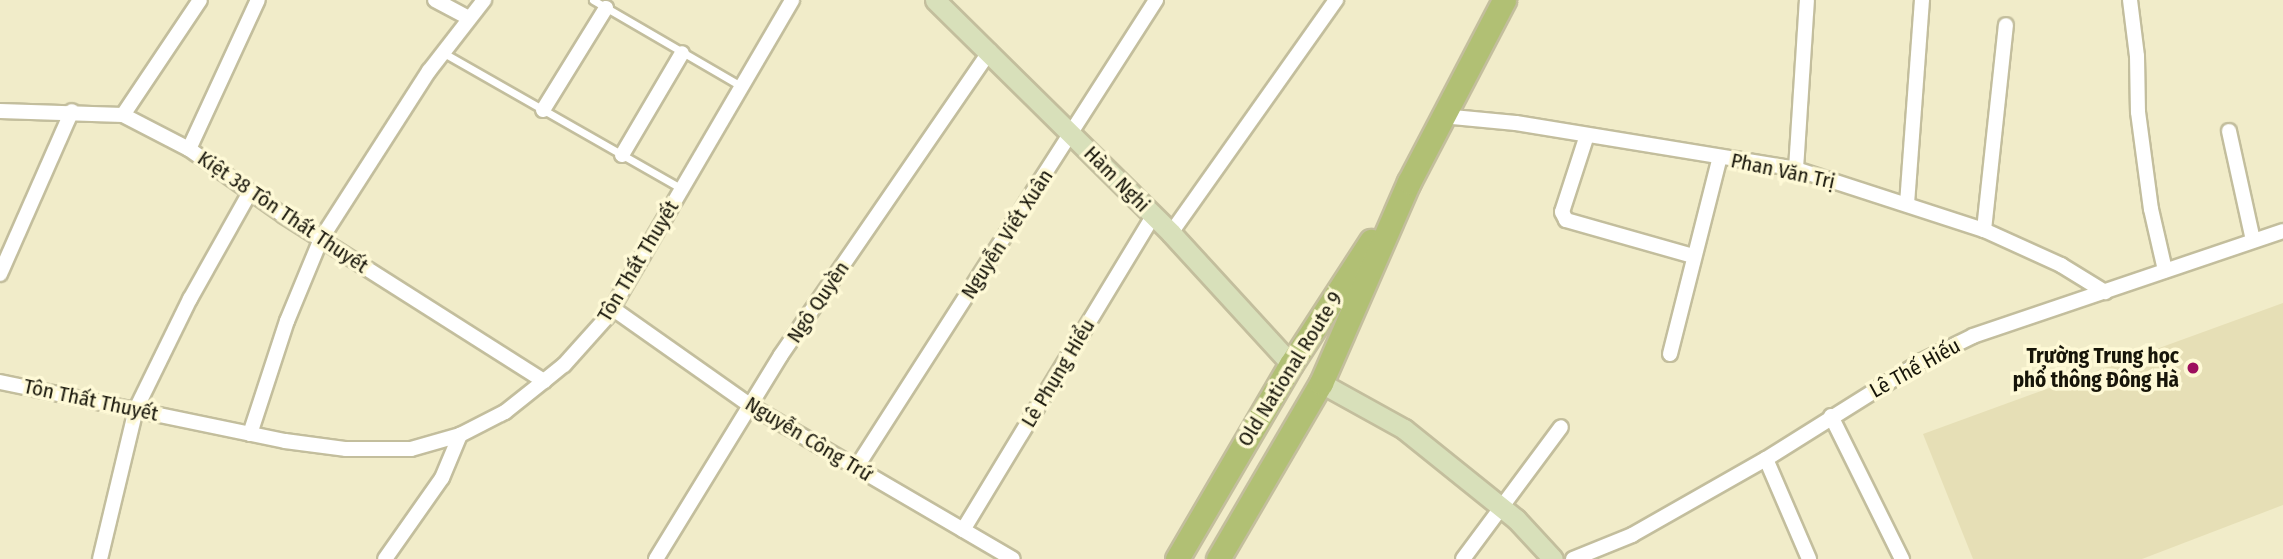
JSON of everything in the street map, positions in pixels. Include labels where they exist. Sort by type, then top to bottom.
[{"type":"main road","name":"Old National Route 9","points":[[1218,559],[1321,383],[1409,182],[1504,0]]},
{"type":"main road","name":"Old National Route 9","points":[[1177,559],[1291,364],[1409,182]]},
{"type":"main road","points":[[1291,364],[1321,383]]},
{"type":"street","points":[[124,115],[200,0]]},
{"type":"street","points":[[189,149],[258,0]]},
{"type":"street","points":[[435,0],[469,18]]},
{"type":"street","points":[[250,434],[287,321],[321,239],[442,52],[484,0]]},
{"type":"street","name":"Tôn Thất Thuyết","points":[[0,382],[285,441],[372,449],[411,449],[460,435],[505,412],[564,365],[612,308],[792,0]]},
{"type":"street","name":"Hàm Nghi","points":[[935,0],[1171,233],[1291,364]]},
{"type":"street","name":"Nguyễn Viết Xuân","points":[[856,468],[1156,0]]},
{"type":"street","points":[[1171,233],[1336,0]]},
{"type":"street","points":[[1796,169],[1807,0]]},
{"type":"street","points":[[1907,204],[1922,0]]},
{"type":"street","points":[[2130,0],[2137,56],[2140,126],[2151,209],[2165,270]]},
{"type":"street","points":[[543,110],[600,4]]},
{"type":"street","points":[[1984,230],[2006,24]]},
{"type":"street","name":"Ngô Quyền","points":[[656,559],[781,355],[989,51]]},
{"type":"street","points":[[622,155],[682,53]]},
{"type":"street","name":"Kiệt 38 Tôn Thất Thuyết","points":[[0,111],[72,111],[124,115],[189,149],[321,239],[544,381]]},
{"type":"street","points":[[0,274],[72,111]]},
{"type":"street","name":"Phan Văn Trị","points":[[1442,116],[1516,123],[1796,169],[1984,230],[2061,265],[2105,292]]},
{"type":"street","points":[[2229,131],[2253,240]]},
{"type":"street","points":[[1587,135],[1562,212],[1566,220],[1693,256]]},
{"type":"street","points":[[1670,354],[1720,157]]},
{"type":"street","points":[[100,559],[136,409],[190,299],[250,192]]},
{"type":"street","name":"Lê Phụng Hiểu","points":[[963,530],[1153,216]]},
{"type":"street","name":"Lê Thế Hiếu","points":[[1573,559],[1632,535],[1766,459],[1922,361],[1973,336],[2283,231]]},
{"type":"street","name":"Nguyễn Công Trứ","points":[[612,308],[751,406],[1013,559]]},
{"type":"street","points":[[1321,383],[1404,429],[1502,506],[1553,559]]},
{"type":"street","points":[[1831,416],[1902,559]]},
{"type":"street","points":[[1463,559],[1561,428]]},
{"type":"street","points":[[385,559],[442,478],[460,435]]},
{"type":"street","points":[[1766,459],[1809,559]]},
{"type":"lane","points":[[600,4],[742,86]]},
{"type":"lane","points":[[442,52],[682,189]]},
{"type":"shaded area","name":"Trường Trung học phổ thông Đông Hà","points":[[2283,303],[2283,505],[2142,559],[1973,559],[1923,434]]},
{"type":"place","name":"Trường Trung học phổ thông Đông Hà","points":[[2193,368]]}]
